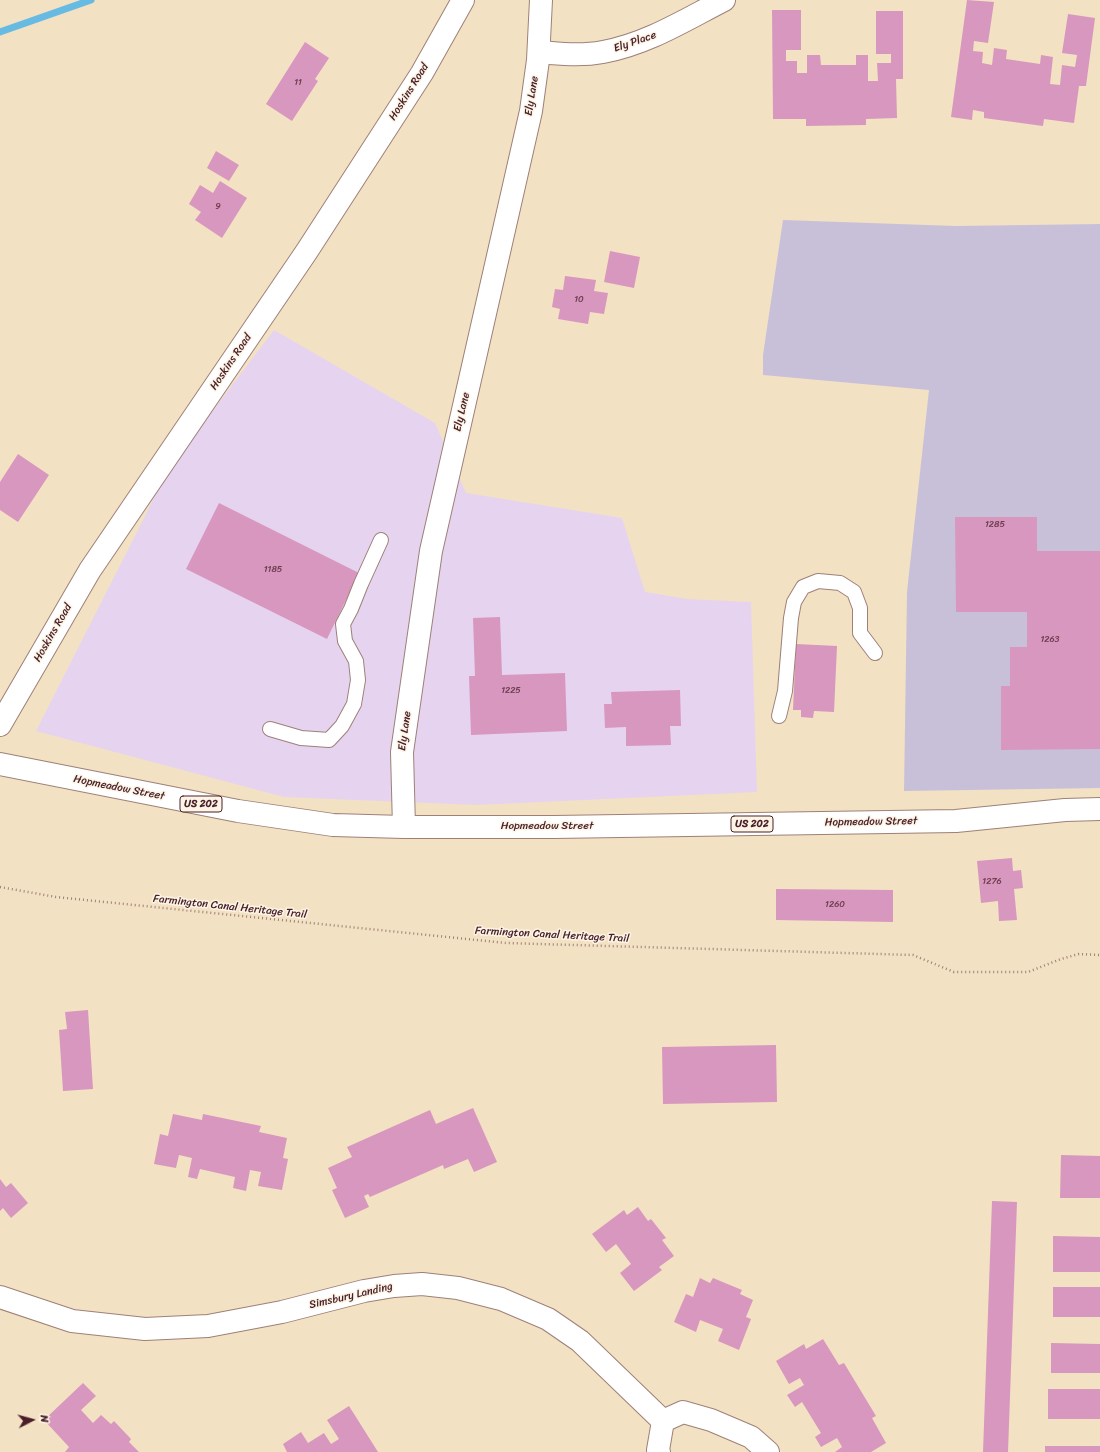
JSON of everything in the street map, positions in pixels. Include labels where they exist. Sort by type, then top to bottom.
[{"type":"main road","name":"Hoskins Road","points":[[0,725],[90,570],[307,251],[422,73],[463,0]]},
{"type":"main road","name":"Ely Lane","points":[[404,827],[402,752],[431,551],[531,111],[539,52],[542,0]]},
{"type":"main road","name":"Ely Place","points":[[539,52],[581,54],[602,52],[625,47],[656,36],[724,0]]},
{"type":"main road","name":"Hopmeadow Street","points":[[0,764],[238,811],[333,825],[404,827],[554,827],[948,821],[1065,810],[1100,809]]},
{"type":"main road","name":"Simsbury Landing","points":[[0,1297],[72,1320],[145,1329],[208,1326],[282,1312],[364,1291],[394,1286],[422,1284],[458,1288],[501,1299],[548,1319],[580,1341],[663,1421]]},
{"type":"main road","points":[[659,1452],[658,1450],[663,1421],[683,1412],[711,1420],[751,1437],[768,1452]]},
{"type":"lane","points":[[270,729],[301,738],[329,740],[342,726],[354,704],[358,680],[356,661],[345,641],[343,624],[381,540]]},
{"type":"lane","points":[[779,716],[785,691],[792,610],[794,602],[803,587],[818,581],[840,583],[854,592],[860,608],[860,633],[875,653]]},
{"type":"path","name":"Farmington Canal Heritage Trail","points":[[0,887],[56,897],[506,943],[912,956],[954,972],[1028,972],[1061,959],[1079,954],[1100,955]]},
{"type":"shaded area","points":[[783,220],[956,226],[1100,224],[1100,788],[904,791],[907,592],[929,390],[763,375],[763,355]]},
{"type":"shaded area","points":[[274,330],[435,423],[466,493],[622,518],[645,592],[687,599],[751,602],[757,792],[476,805],[284,797],[36,731],[167,471]]},
{"type":"building","points":[[967,0],[994,2],[988,43],[974,41],[973,51],[983,52],[982,63],[992,65],[994,48],[1007,50],[1006,59],[1040,64],[1041,55],[1053,57],[1050,84],[1060,85],[1062,65],[1075,67],[1077,55],[1062,53],[1068,14],[1095,18],[1086,86],[1079,86],[1074,123],[1044,119],[1043,126],[984,118],[984,112],[973,110],[972,120],[951,117]]},
{"type":"building","points":[[772,10],[801,10],[801,50],[786,50],[786,61],[797,61],[797,73],[807,73],[807,55],[820,55],[821,65],[856,65],[856,55],[868,55],[868,81],[878,81],[877,63],[891,63],[891,54],[876,54],[876,11],[903,11],[903,79],[896,79],[897,118],[866,119],[866,125],[806,126],[806,119],[773,119]]},
{"type":"building","points":[[305,42],[329,58],[315,79],[318,81],[292,121],[266,104]]},
{"type":"building","points":[[216,151],[239,165],[229,181],[207,168]]},
{"type":"building","points":[[220,181],[247,198],[222,238],[195,220],[201,212],[189,204],[200,185],[213,193]]},
{"type":"building","points":[[610,251],[640,257],[634,288],[604,282]]},
{"type":"building","points":[[565,276],[596,280],[594,291],[608,293],[604,314],[590,312],[588,324],[558,319],[560,309],[552,307],[555,289],[563,290]]},
{"type":"building","points":[[18,454],[49,475],[18,522],[0,510],[0,482]]},
{"type":"building","points":[[219,503],[359,573],[327,639],[186,569]]},
{"type":"building","points":[[955,517],[1037,517],[1037,551],[1100,551],[1100,749],[1001,750],[1001,686],[1010,686],[1010,647],[1027,647],[1027,612],[956,612]]},
{"type":"building","points":[[500,617],[502,675],[565,673],[567,731],[471,735],[469,676],[475,676],[473,618]]},
{"type":"building","points":[[796,644],[837,646],[834,712],[814,711],[813,718],[801,717],[801,710],[793,710]]},
{"type":"building","points":[[680,690],[681,726],[670,726],[671,745],[626,746],[626,727],[605,728],[604,704],[612,704],[611,692]]},
{"type":"building","points":[[1012,858],[1013,871],[1021,870],[1023,888],[1014,889],[1017,920],[999,921],[998,901],[981,903],[977,861]]},
{"type":"building","points":[[776,889],[893,890],[893,922],[776,920]]},
{"type":"building","points":[[88,1010],[93,1089],[63,1091],[59,1030],[67,1029],[65,1012]]},
{"type":"building","points":[[776,1045],[777,1102],[663,1104],[662,1047]]},
{"type":"building","points":[[473,1108],[497,1162],[474,1172],[468,1159],[444,1169],[443,1165],[370,1197],[368,1194],[364,1196],[369,1207],[345,1218],[332,1190],[337,1188],[328,1168],[352,1157],[347,1147],[430,1110],[436,1124]]},
{"type":"building","points":[[173,1114],[202,1120],[203,1114],[261,1126],[259,1132],[287,1138],[283,1158],[288,1159],[282,1190],[258,1186],[261,1172],[250,1170],[246,1191],[233,1188],[235,1177],[200,1169],[197,1179],[188,1177],[192,1158],[179,1155],[176,1168],[154,1164],[160,1134],[168,1136]]},
{"type":"building","points":[[1061,1155],[1100,1156],[1100,1198],[1060,1198]]},
{"type":"building","points":[[0,1179],[6,1187],[11,1183],[28,1203],[11,1218],[3,1208],[0,1211]]},
{"type":"building","points":[[992,1201],[1017,1202],[1008,1452],[983,1452]]},
{"type":"building","points":[[638,1207],[648,1221],[651,1219],[666,1238],[662,1240],[674,1256],[659,1267],[662,1270],[634,1291],[620,1273],[631,1264],[616,1244],[606,1252],[592,1234],[624,1210],[627,1215]]},
{"type":"building","points":[[1053,1236],[1100,1237],[1100,1272],[1053,1272]]},
{"type":"building","points":[[700,1278],[710,1283],[713,1278],[742,1290],[740,1294],[753,1300],[746,1317],[751,1319],[739,1350],[718,1341],[723,1329],[700,1320],[696,1332],[674,1322],[686,1294],[693,1297]]},
{"type":"building","points":[[1053,1287],[1100,1287],[1100,1317],[1053,1317]]},
{"type":"building","points":[[823,1339],[839,1365],[844,1363],[876,1416],[872,1418],[886,1443],[871,1452],[835,1452],[842,1447],[837,1438],[821,1447],[815,1437],[821,1433],[802,1402],[795,1407],[787,1395],[804,1385],[800,1378],[789,1384],[776,1361],[804,1344],[806,1349]]},
{"type":"building","points":[[1051,1343],[1100,1344],[1100,1373],[1051,1373]]},
{"type":"building","points":[[83,1383],[96,1396],[81,1410],[93,1423],[101,1415],[111,1424],[114,1421],[131,1439],[129,1442],[139,1452],[65,1452],[69,1447],[44,1420]]},
{"type":"building","points":[[1048,1389],[1100,1389],[1100,1419],[1048,1419]]},
{"type":"building","points":[[349,1406],[378,1452],[287,1452],[283,1444],[301,1432],[308,1443],[324,1433],[331,1444],[339,1439],[327,1420]]},
{"type":"building","points":[[1045,1446],[1100,1446],[1100,1452],[1045,1452]]},
{"type":"waterway","points":[[0,32],[91,0]]}]
